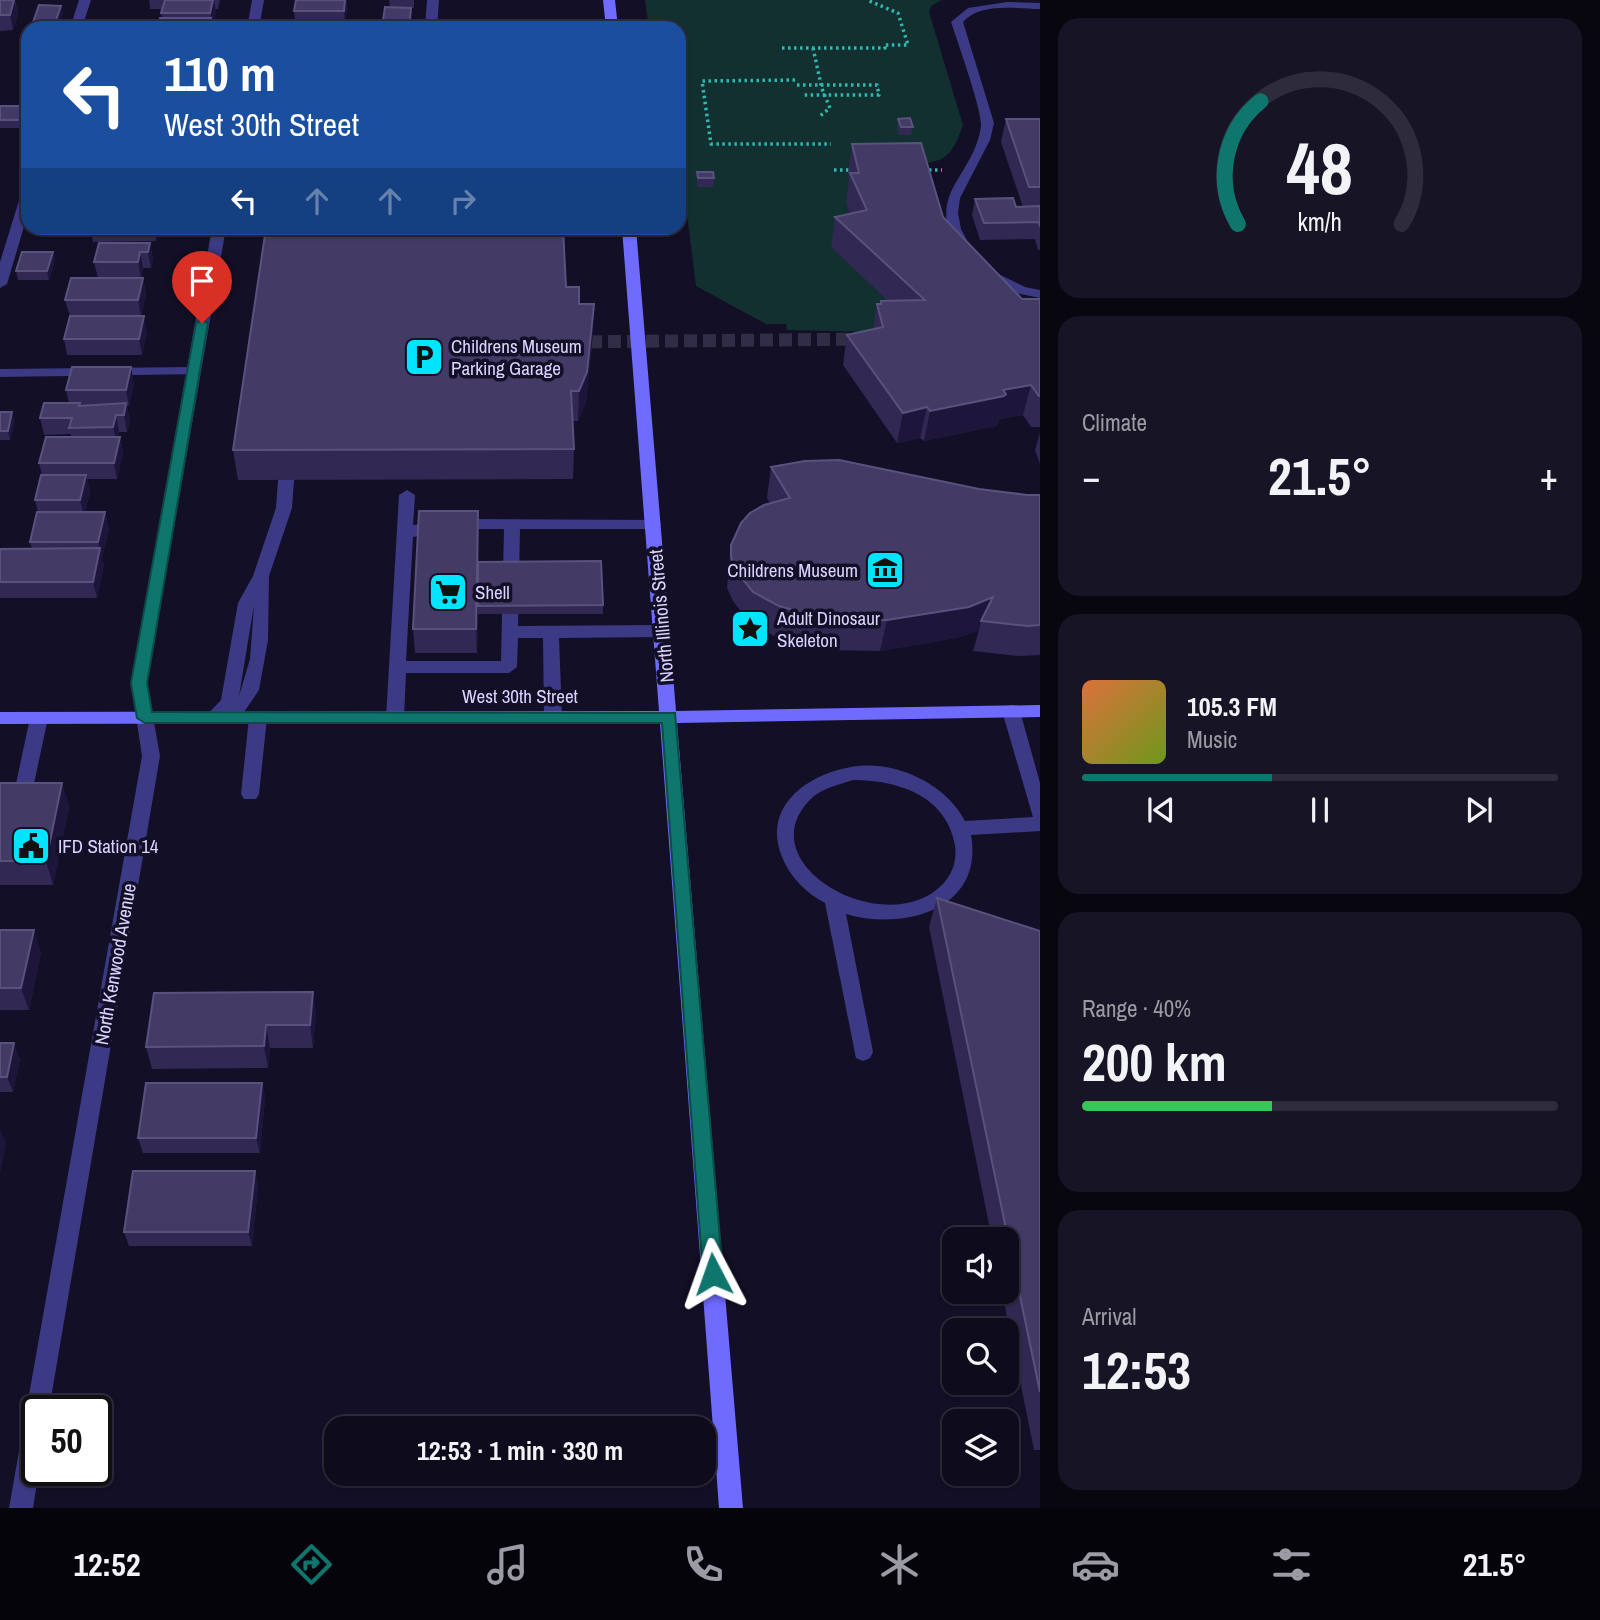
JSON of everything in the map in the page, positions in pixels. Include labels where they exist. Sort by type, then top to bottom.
[{"type":"main road","points":[[610,0],[612,21]]},
{"type":"main road","name":"North Illinois Street","points":[[630,235],[731,1508]]},
{"type":"main road","name":"West 30th Street","points":[[0,718],[669,717],[1040,711]]},
{"type":"street","points":[[78,21],[85,0]]},
{"type":"street","points":[[254,21],[258,0]]},
{"type":"street","points":[[432,21],[433,0]]},
{"type":"street","points":[[1040,6],[975,8],[960,15],[957,22],[988,123],[986,136],[954,195],[950,209],[961,246],[990,275],[1021,290],[1040,294]]},
{"type":"street","points":[[0,284],[21,214]]},
{"type":"street","name":"North Kenwood Avenue","points":[[41,1395],[150,756],[139,683],[218,235]]},
{"type":"street","points":[[0,373],[194,371]]},
{"type":"street","points":[[214,718],[240,705],[253,686],[264,603],[261,576],[284,508],[286,480]]},
{"type":"street","points":[[394,718],[407,495]]},
{"type":"street","points":[[405,534],[440,526],[512,523],[653,524]]},
{"type":"street","points":[[398,667],[509,667],[512,523]]},
{"type":"street","points":[[551,631],[553,717]]},
{"type":"street","points":[[509,632],[662,631]]},
{"type":"street","points":[[1011,711],[1040,814]]},
{"type":"street","points":[[20,807],[39,718]]},
{"type":"street","points":[[250,794],[258,719]]},
{"type":"street","points":[[852,773],[879,773],[905,780],[929,792],[948,808],[961,828],[966,848],[963,869],[953,887],[936,901],[914,911],[887,914],[860,911],[834,902],[811,887],[794,868],[785,847],[784,825],[792,806],[807,790],[827,778],[852,773]]},
{"type":"street","points":[[961,828],[1040,824]]},
{"type":"street","points":[[834,902],[863,1052]]},
{"type":"street","points":[[21,1508],[25,1486]]},
{"type":"path","points":[[782,48],[908,45],[898,13],[867,0]]},
{"type":"path","points":[[813,48],[821,85],[830,108],[820,116]]},
{"type":"path","points":[[803,95],[879,95],[877,85],[702,81],[711,144],[831,144]]},
{"type":"path","points":[[834,170],[861,170]]},
{"type":"path","points":[[914,170],[968,170]]},
{"type":"green space","points":[[645,0],[942,0],[931,6],[929,12],[963,125],[948,154],[936,161],[917,164],[937,247],[875,332],[787,330],[786,324],[766,324],[696,286],[686,206],[686,21],[648,21]]},
{"type":"building","points":[[0,0],[14,0],[10,15],[0,15]]},
{"type":"building","points":[[165,0],[213,0],[210,13],[161,13]]},
{"type":"building","points":[[296,0],[345,0],[344,11],[294,11]]},
{"type":"building","points":[[39,5],[61,6],[56,21],[33,21]]},
{"type":"building","points":[[385,7],[411,8],[410,20],[383,20]]},
{"type":"building","points":[[160,18],[211,18],[210,21],[159,21]]},
{"type":"building","points":[[294,20],[344,20],[344,21]]},
{"type":"building","points":[[0,106],[21,106],[21,120],[0,120]]},
{"type":"building","points":[[910,118],[913,127],[901,127],[898,119]]},
{"type":"building","points":[[1006,119],[1040,119],[1040,187],[1029,187]]},
{"type":"building","points":[[921,143],[943,217],[1022,299],[1040,299],[1040,396],[1031,385],[1003,390],[1006,394],[1004,396],[930,411],[927,407],[903,413],[847,335],[883,327],[877,304],[881,304],[881,301],[925,300],[835,217],[867,210],[850,173],[859,173],[852,144]]},
{"type":"building","points":[[697,172],[713,172],[714,178],[698,178]]},
{"type":"building","points":[[1013,198],[1016,207],[1040,206],[1040,227],[1039,222],[984,223],[975,199]]},
{"type":"building","name":"Childrens Museum Parking Garage","points":[[265,235],[563,235],[566,287],[579,287],[579,304],[594,304],[587,372],[579,391],[571,391],[574,449],[233,450]]},
{"type":"building","points":[[99,243],[150,243],[148,252],[140,252],[138,262],[94,262]]},
{"type":"building","points":[[22,252],[53,252],[47,271],[16,271]]},
{"type":"building","points":[[71,278],[143,278],[138,300],[65,300]]},
{"type":"building","points":[[70,316],[144,316],[139,339],[64,339]]},
{"type":"building","points":[[72,367],[131,367],[126,390],[66,390]]},
{"type":"building","points":[[44,403],[80,403],[79,406],[126,403],[124,415],[116,415],[113,427],[69,428],[72,418],[40,418]]},
{"type":"building","points":[[0,412],[12,412],[8,431],[0,431]]},
{"type":"building","points":[[46,437],[120,437],[114,463],[39,463]]},
{"type":"building","name":"Childrens Museum","points":[[839,460],[979,489],[1040,495],[1040,625],[981,621],[993,597],[969,607],[887,620],[830,620],[779,606],[753,592],[736,571],[731,557],[731,545],[741,523],[750,513],[764,505],[790,498],[771,467],[805,461]]},
{"type":"building","points":[[41,475],[86,475],[80,500],[35,500]]},
{"type":"building","name":"Shell","points":[[419,511],[478,511],[476,629],[413,629]]},
{"type":"building","points":[[37,512],[105,512],[98,542],[30,542]]},
{"type":"building","points":[[100,548],[93,582],[0,582],[0,549]]},
{"type":"building","name":"Shell","points":[[601,561],[603,605],[478,606],[478,562]]},
{"type":"building","points":[[0,783],[62,783],[46,861],[0,861]]},
{"type":"building","points":[[937,898],[1040,931],[1040,1392],[1019,1291],[1019,1227],[1006,1227]]},
{"type":"building","points":[[0,930],[34,930],[21,988],[0,988]]},
{"type":"building","points":[[313,992],[310,1025],[266,1025],[264,1046],[146,1047],[154,993]]},
{"type":"building","points":[[0,1043],[14,1043],[7,1077],[0,1077]]},
{"type":"building","points":[[146,1083],[262,1083],[256,1138],[138,1138]]},
{"type":"building","points":[[133,1171],[255,1171],[248,1232],[124,1232]]},
{"type":"tunnel","points":[[570,342],[871,339]]},
{"type":"place","name":"Childrens Museum Parking Garage","points":[[424,357]]},
{"type":"place","name":"Childrens Museum","points":[[885,570]]},
{"type":"place","name":"Shell","points":[[448,592]]},
{"type":"place","name":"Adult Dinosaur Skeleton","points":[[750,629]]},
{"type":"place","name":"IFD Station 14","points":[[31,846]]},
{"type":"route","points":[[202,323],[139,683],[145,718],[669,717],[713,1274]]}]
